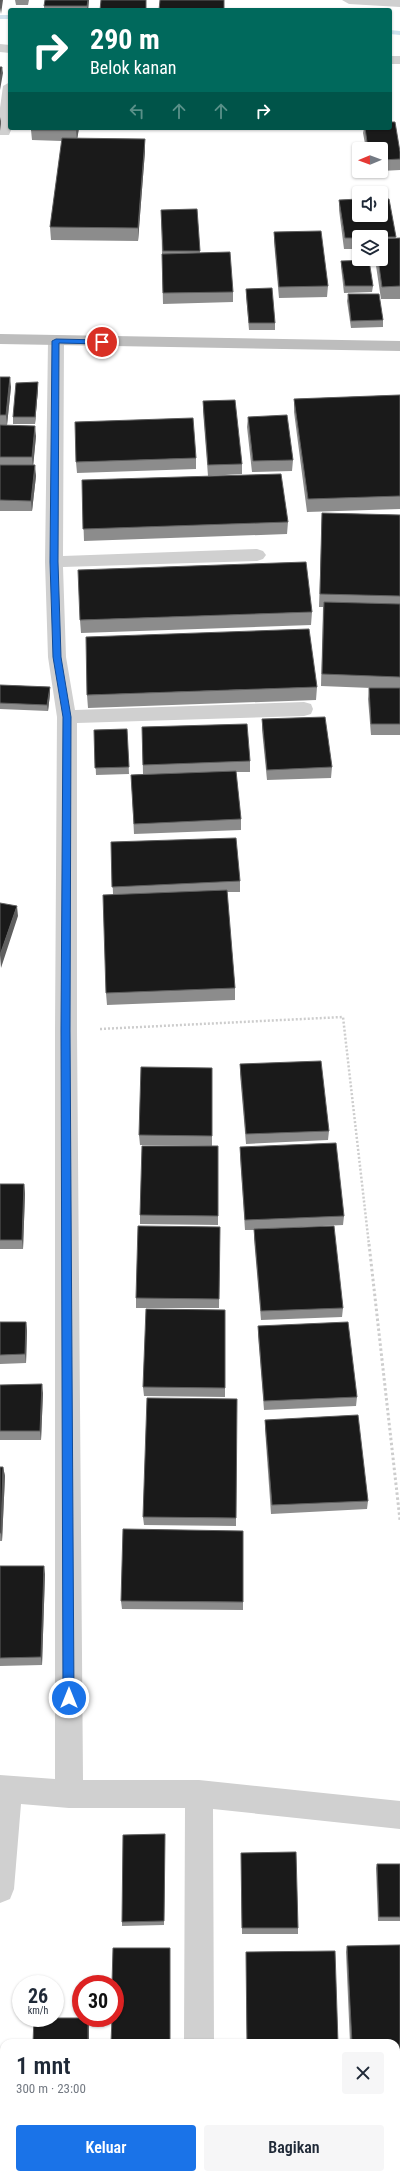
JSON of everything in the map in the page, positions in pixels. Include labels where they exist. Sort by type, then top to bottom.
[{"type":"street","points":[[349,0],[400,3]]},
{"type":"street","points":[[4,132],[8,101]]},
{"type":"street","points":[[0,339],[400,346]]},
{"type":"street","points":[[56,341],[54,562],[57,657],[67,717],[66,1031],[69,1794]]},
{"type":"street","points":[[54,562],[257,555]]},
{"type":"street","points":[[67,717],[304,709]]},
{"type":"street","points":[[0,1888],[4,1789],[69,1794],[199,1794],[400,1814]]},
{"type":"street","points":[[199,1794],[199,2039]]},
{"type":"path","points":[[66,1031],[343,1016],[400,1520]]},
{"type":"building","points":[[45,0],[88,0],[87,6],[44,6]]},
{"type":"building","points":[[101,0],[146,0],[146,8],[100,8]]},
{"type":"building","points":[[160,0],[224,0],[224,8],[159,8]]},
{"type":"building","points":[[0,67],[2,67],[0,80]]},
{"type":"building","points":[[392,122],[395,122],[400,159],[388,160],[388,142],[367,142],[365,130],[392,130]]},
{"type":"building","points":[[62,138],[145,139],[138,228],[50,227]]},
{"type":"building","points":[[352,199],[352,222],[388,222],[389,199],[396,237],[388,237],[388,230],[352,230],[352,238],[345,238],[339,200]]},
{"type":"building","points":[[197,209],[200,251],[163,251],[161,210]]},
{"type":"building","points":[[321,231],[328,286],[279,287],[274,232]]},
{"type":"building","points":[[400,238],[400,286],[382,287],[379,266],[388,266],[388,239]]},
{"type":"building","points":[[230,252],[233,292],[163,293],[162,254]]},
{"type":"building","points":[[341,261],[352,261],[352,266],[370,266],[373,286],[345,286]]},
{"type":"building","points":[[272,288],[275,323],[249,323],[246,289]]},
{"type":"building","points":[[348,294],[379,294],[383,320],[351,321]]},
{"type":"building","points":[[0,377],[10,377],[6,415],[0,415]]},
{"type":"building","points":[[38,382],[35,417],[13,417],[16,383]]},
{"type":"building","points":[[400,395],[400,496],[308,499],[294,399]]},
{"type":"building","points":[[235,400],[242,464],[208,465],[203,401]]},
{"type":"building","points":[[287,415],[293,460],[253,461],[248,417]]},
{"type":"building","points":[[193,418],[196,458],[76,462],[75,422]]},
{"type":"building","points":[[0,425],[35,426],[32,457],[0,457]]},
{"type":"building","points":[[0,465],[35,465],[31,501],[0,500]]},
{"type":"building","points":[[281,474],[288,522],[83,529],[82,480]]},
{"type":"building","points":[[322,513],[400,515],[400,596],[320,594]]},
{"type":"building","points":[[306,562],[312,612],[80,620],[78,570]]},
{"type":"building","points":[[324,602],[400,604],[400,677],[322,674]]},
{"type":"building","points":[[309,629],[317,687],[87,695],[86,637]]},
{"type":"building","points":[[0,685],[50,687],[47,705],[0,703]]},
{"type":"building","points":[[369,688],[400,688],[400,724],[371,724]]},
{"type":"building","points":[[325,717],[332,767],[267,770],[262,719]]},
{"type":"building","points":[[247,724],[250,761],[143,765],[142,727]]},
{"type":"building","points":[[127,729],[129,767],[95,768],[94,730]]},
{"type":"building","points":[[236,771],[241,819],[134,824],[131,775]]},
{"type":"building","points":[[236,838],[240,881],[112,887],[111,842]]},
{"type":"building","points":[[227,890],[235,988],[106,993],[103,895]]},
{"type":"building","points":[[0,903],[17,906],[0,955]]},
{"type":"building","points":[[321,1061],[329,1131],[246,1134],[240,1064]]},
{"type":"building","points":[[141,1067],[212,1068],[212,1136],[139,1135]]},
{"type":"building","points":[[336,1143],[344,1216],[245,1220],[240,1147]]},
{"type":"building","points":[[142,1146],[218,1146],[218,1216],[140,1215]]},
{"type":"building","points":[[0,1184],[24,1184],[22,1240],[0,1240]]},
{"type":"building","points":[[138,1226],[220,1227],[219,1299],[136,1298]]},
{"type":"building","points":[[334,1226],[343,1308],[261,1311],[254,1229]]},
{"type":"building","points":[[146,1309],[225,1310],[225,1388],[143,1387]]},
{"type":"building","points":[[0,1322],[26,1322],[25,1354],[0,1355]]},
{"type":"building","points":[[348,1322],[357,1397],[264,1401],[258,1326]]},
{"type":"building","points":[[42,1384],[40,1431],[0,1431],[0,1385]]},
{"type":"building","points":[[147,1398],[237,1399],[236,1518],[143,1517]]},
{"type":"building","points":[[358,1415],[368,1501],[272,1505],[265,1420]]},
{"type":"building","points":[[0,1467],[3,1467],[1,1533],[0,1533]]},
{"type":"building","points":[[123,1529],[243,1531],[243,1602],[121,1601]]},
{"type":"building","points":[[0,1566],[44,1566],[41,1657],[0,1658]]},
{"type":"building","points":[[165,1834],[164,1921],[122,1922],[123,1835]]},
{"type":"building","points":[[296,1852],[298,1928],[242,1928],[241,1853]]},
{"type":"building","points":[[377,1864],[400,1864],[400,1917],[379,1917]]},
{"type":"building","points":[[400,1945],[400,2039],[352,2039],[347,1946]]},
{"type":"building","points":[[113,1948],[170,1948],[170,2039],[111,2039],[112,2027],[124,2027],[124,1975],[112,1975]]},
{"type":"building","points":[[335,1951],[338,2039],[247,2039],[246,1952]]},
{"type":"building","points":[[64,2018],[72,2018],[72,2027],[88,2027],[88,2039],[33,2039],[34,2027],[64,2027]]},
{"type":"waterway","points":[[0,17],[8,17]]},
{"type":"waterway","points":[[392,32],[400,33]]},
{"type":"route","points":[[69,1698],[66,1031],[67,717],[57,657],[54,562],[56,341],[102,342]]}]
